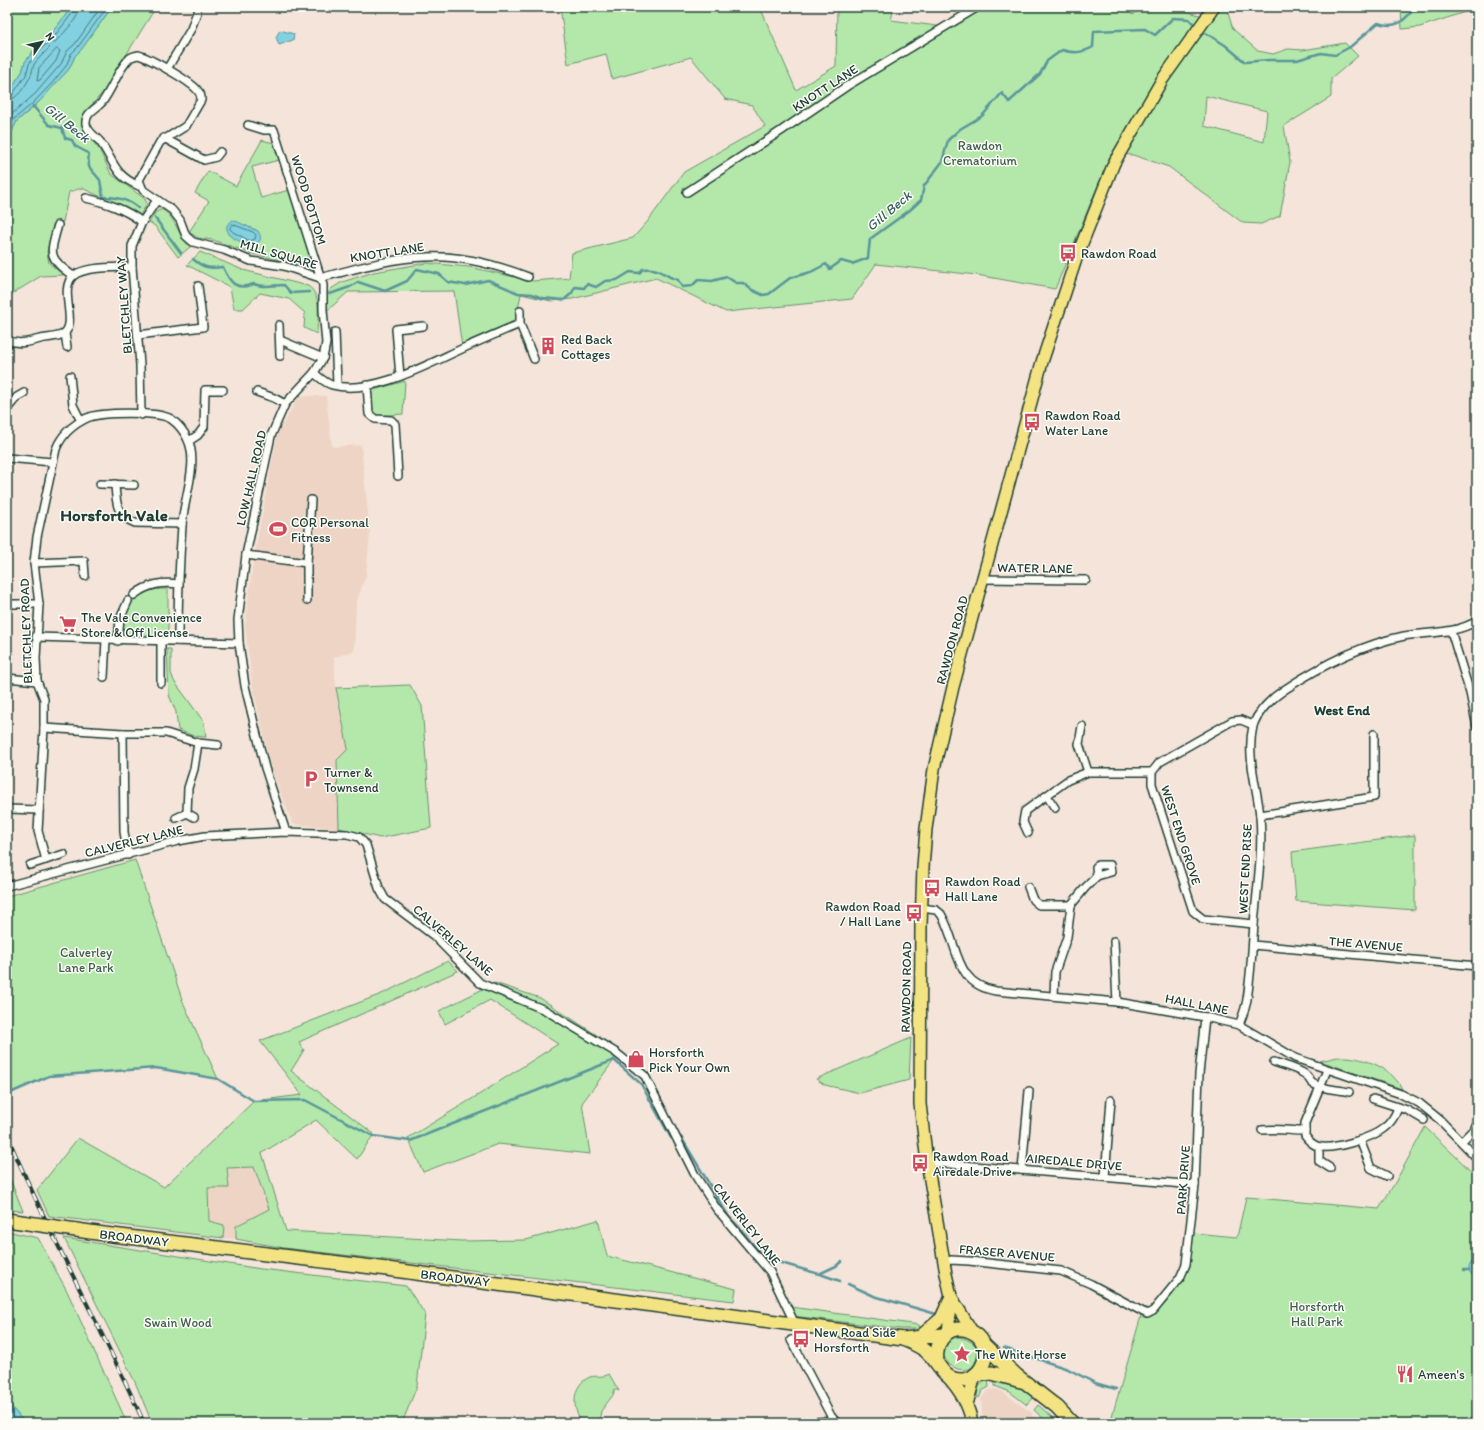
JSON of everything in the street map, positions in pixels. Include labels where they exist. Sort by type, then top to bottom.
[{"type":"highway","name":"BROADWAY","points":[[7,1220],[104,1234],[372,1267],[903,1338]]},
{"type":"highway","points":[[903,1338],[946,1334],[962,1330],[974,1333],[983,1344],[1025,1382],[1056,1407],[1072,1423]]},
{"type":"highway","points":[[936,1363],[935,1352],[937,1346],[946,1334]]},
{"type":"highway","points":[[903,1338],[922,1347],[946,1375],[961,1380],[975,1375],[992,1373],[1025,1382]]},
{"type":"highway","points":[[975,1375],[985,1361],[983,1344]]},
{"type":"main road","name":"RAWDON ROAD","points":[[974,1333],[952,1296],[944,1262],[927,1162],[919,1085],[922,908],[926,829],[934,769],[952,694],[1042,362],[1068,282],[1114,163],[1162,80],[1196,30],[1214,7]]},
{"type":"main road","name":"RAWDON ROAD","points":[[946,1334],[952,1296]]},
{"type":"main road","points":[[919,1337],[941,1318],[952,1296]]},
{"type":"main road","points":[[946,1375],[954,1384],[967,1404],[972,1423]]},
{"type":"main road","points":[[967,1404],[975,1375]]},
{"type":"street","name":"KNOTT LANE","points":[[687,192],[847,86],[978,7]]},
{"type":"street","points":[[167,69],[191,29],[196,12]]},
{"type":"street","name":"MILL SQUARE","points":[[164,138],[178,132],[186,126],[201,100],[197,89],[167,69],[142,56],[133,56],[126,62],[103,101],[91,111],[86,119],[87,128],[101,143],[113,166],[125,178],[139,186],[176,215],[186,236],[193,242],[224,250],[251,261],[284,266],[320,278]]},
{"type":"street","name":"WOOD BOTTOM","points":[[248,125],[264,130],[274,130],[320,278]]},
{"type":"street","points":[[139,186],[141,174],[164,138],[204,160],[216,157],[220,152]]},
{"type":"street","points":[[86,198],[109,204],[129,212],[142,222]]},
{"type":"street","name":"BLETCHLEY WAY","points":[[141,415],[138,335],[132,266],[132,246],[142,222],[158,200]]},
{"type":"street","points":[[58,225],[51,251],[56,262],[73,276]]},
{"type":"street","name":"KNOTT LANE","points":[[320,278],[367,265],[426,257],[470,261],[500,266],[528,277]]},
{"type":"street","points":[[66,347],[65,333],[69,324],[67,285],[73,276],[83,270],[132,266]]},
{"type":"street","name":"LOW HALL ROAD","points":[[286,832],[264,761],[245,686],[239,643],[238,620],[246,555],[271,436],[285,404],[314,373],[323,358],[326,343],[323,310],[323,285],[320,278]]},
{"type":"street","points":[[138,335],[203,327],[198,286]]},
{"type":"street","points":[[520,311],[520,324],[534,359]]},
{"type":"street","points":[[314,373],[332,385],[367,385],[412,373],[520,324]]},
{"type":"street","points":[[279,325],[280,356]]},
{"type":"street","points":[[400,376],[396,329],[423,326]]},
{"type":"street","points":[[334,332],[337,385]]},
{"type":"street","points":[[7,340],[18,343],[29,342],[59,336],[65,333]]},
{"type":"street","points":[[280,340],[323,358]]},
{"type":"street","points":[[70,376],[73,405],[81,421]]},
{"type":"street","points":[[367,385],[369,414],[375,419],[391,420],[395,424],[398,476]]},
{"type":"street","points":[[189,441],[198,435],[204,427],[205,390],[223,390]]},
{"type":"street","points":[[257,392],[285,404]]},
{"type":"street","points":[[7,409],[17,397],[24,393]]},
{"type":"street","name":"BLETCHLEY ROAD","points":[[46,860],[38,831],[44,728],[44,699],[37,681],[36,637],[40,604],[34,563],[37,537],[52,462],[61,436],[89,417],[114,414],[170,418],[182,429],[189,441],[192,463],[182,524],[178,641]]},
{"type":"street","points":[[7,458],[52,462]]},
{"type":"street","points":[[100,484],[134,485]]},
{"type":"street","points":[[115,484],[116,504],[118,509],[130,521],[135,523],[182,524]]},
{"type":"street","points":[[307,600],[307,563],[311,500]]},
{"type":"street","points":[[246,555],[307,563]]},
{"type":"street","points":[[34,563],[84,561],[85,576]]},
{"type":"street","name":"WATER LANE","points":[[983,579],[1086,580]]},
{"type":"street","points":[[134,595],[144,588],[157,583],[179,584]]},
{"type":"street","points":[[118,640],[120,619],[128,601]]},
{"type":"street","points":[[7,604],[40,604]]},
{"type":"street","name":"WEST END RISE","points":[[1239,1025],[1247,1001],[1260,862],[1260,815],[1251,770],[1250,749],[1253,725],[1266,705],[1277,695],[1321,667],[1363,648],[1403,637],[1451,631],[1468,626],[1477,621]]},
{"type":"street","points":[[1451,631],[1470,693],[1477,727]]},
{"type":"street","points":[[36,637],[161,642],[178,641],[239,643]]},
{"type":"street","points":[[104,677],[106,640]]},
{"type":"street","points":[[161,642],[161,683]]},
{"type":"street","points":[[7,678],[37,681]]},
{"type":"street","name":"WEST END GROVE","points":[[1253,725],[1241,720],[1232,721],[1160,762],[1152,772],[1152,784],[1193,911],[1203,919],[1254,924]]},
{"type":"street","points":[[1082,726],[1079,744],[1088,772]]},
{"type":"street","points":[[44,728],[124,733],[166,732],[198,743],[218,745]]},
{"type":"street","points":[[124,733],[124,832],[128,855]]},
{"type":"street","points":[[1260,815],[1374,797],[1374,734]]},
{"type":"street","points":[[187,812],[188,788],[194,769],[198,743]]},
{"type":"street","points":[[1028,832],[1023,822],[1023,814],[1068,780],[1088,772],[1152,772]]},
{"type":"street","points":[[1047,796],[1055,808]]},
{"type":"street","points":[[7,809],[39,810]]},
{"type":"street","points":[[187,812],[194,817]]},
{"type":"street","points":[[176,818],[187,812]]},
{"type":"street","name":"CALVERLEY LANE","points":[[7,886],[205,836],[286,832],[347,834],[358,837],[366,844],[379,888],[385,899],[434,936],[480,983],[545,1010],[615,1052],[645,1076],[695,1175],[716,1208],[770,1272],[795,1324]]},
{"type":"street","points":[[30,865],[64,854]]},
{"type":"street","points":[[1054,996],[1055,972],[1067,937],[1071,905],[1097,876]]},
{"type":"street","points":[[1028,887],[1036,903],[1071,905]]},
{"type":"street","name":"HALL LANE","points":[[922,908],[936,910],[940,914],[965,972],[976,985],[996,991],[1117,1002],[1205,1017],[1239,1025],[1295,1058],[1401,1094],[1419,1103],[1462,1141],[1477,1158]]},
{"type":"street","points":[[1114,941],[1117,1002]]},
{"type":"street","name":"THE AVENUE","points":[[1253,945],[1477,966]]},
{"type":"street","name":"PARK DRIVE","points":[[1132,1307],[1147,1314],[1150,1313],[1180,1278],[1186,1264],[1195,1185],[1199,1074],[1205,1017]]},
{"type":"street","points":[[1274,1062],[1291,1067],[1295,1071],[1304,1074],[1312,1083],[1321,1085],[1330,1090],[1348,1092]]},
{"type":"street","points":[[1327,1070],[1305,1123],[1305,1131],[1308,1140],[1313,1144],[1320,1146],[1360,1140],[1384,1129],[1392,1120],[1398,1108]]},
{"type":"street","points":[[1022,1170],[1029,1092]]},
{"type":"street","points":[[1374,1099],[1407,1110],[1424,1120]]},
{"type":"street","points":[[1105,1177],[1111,1100]]},
{"type":"street","points":[[1462,1141],[1473,1130],[1477,1121]]},
{"type":"street","points":[[1262,1130],[1278,1128],[1289,1131],[1305,1131]]},
{"type":"street","points":[[1360,1140],[1371,1168],[1387,1176]]},
{"type":"street","points":[[1317,1167],[1320,1146]]},
{"type":"street","points":[[1319,1159],[1321,1164],[1330,1168]]},
{"type":"street","name":"AIREDALE DRIVE","points":[[927,1162],[1195,1185]]},
{"type":"street","name":"FRASER AVENUE","points":[[944,1262],[951,1260],[969,1261],[1062,1271],[1091,1284],[1132,1307]]},
{"type":"street","points":[[791,1340],[836,1422],[799,1423]]},
{"type":"shaded area","points":[[308,396],[326,396],[332,447],[361,445],[370,534],[366,575],[356,603],[354,651],[334,657],[336,688],[348,749],[337,760],[339,828],[293,824],[272,772],[252,683],[245,625],[253,563],[277,436],[298,398]]},
{"type":"shaded area","points":[[254,1166],[269,1209],[237,1226],[236,1239],[223,1238],[224,1225],[209,1222],[208,1188],[229,1188],[227,1168]]},
{"type":"shaded area","points":[[994,1389],[1001,1391],[1032,1413],[1032,1416],[1040,1423],[983,1423],[981,1398],[988,1391]]},
{"type":"green space","points":[[7,7],[72,7],[50,35],[34,50],[25,62],[22,72],[7,94]]},
{"type":"green space","points":[[112,7],[156,7],[103,92],[84,114],[84,131],[99,149],[111,174],[145,199],[147,204],[140,215],[82,188],[69,192],[63,222],[54,221],[47,252],[49,263],[63,275],[41,276],[7,297],[7,152],[13,129],[17,121],[34,107],[69,69],[75,56]]},
{"type":"green space","name":"Rawdon Crematorium","points":[[560,7],[589,7],[591,11],[639,7],[760,7],[796,90],[836,66],[837,7],[894,7],[891,20],[952,28],[985,7],[1128,7],[1132,14],[1150,7],[1173,7],[1199,15],[1226,7],[1233,29],[1258,51],[1273,54],[1288,49],[1303,50],[1345,43],[1358,56],[1331,79],[1331,97],[1284,126],[1290,162],[1280,216],[1261,224],[1243,223],[1169,167],[1133,155],[1111,154],[1055,289],[977,275],[876,264],[852,299],[726,312],[656,278],[572,299],[551,301],[521,294],[516,320],[462,347],[454,291],[348,292],[327,311],[327,296],[331,289],[342,282],[374,272],[426,263],[469,267],[533,281],[569,278],[572,253],[633,238],[648,221],[684,172],[765,126],[752,105],[725,99],[691,57],[612,79],[606,54],[568,64]],"holes":[[[1206,96],[1267,111],[1264,142],[1204,126]]]},
{"type":"green space","points":[[1401,7],[1477,8],[1420,27],[1402,29]]},
{"type":"green space","points":[[262,140],[274,143],[279,160],[252,167],[261,198],[289,190],[312,259],[296,264],[253,254],[213,240],[198,238],[189,232],[209,201],[195,193],[208,171],[236,186]],"holes":[[[255,229],[259,233],[248,245],[228,234]]]},
{"type":"green space","points":[[163,210],[168,214],[190,247],[178,257],[155,226],[149,222],[156,212]]},
{"type":"green space","points":[[200,252],[243,270],[308,286],[316,295],[318,308],[317,334],[304,328],[305,313],[289,299],[260,293],[243,309],[234,309],[230,287],[187,265]]},
{"type":"green space","points":[[405,381],[403,414],[377,416],[372,413],[370,391]]},
{"type":"green space","points":[[168,589],[168,636],[121,637],[123,619],[131,604],[144,593]]},
{"type":"green space","points":[[167,649],[171,649],[171,673],[174,681],[204,722],[206,737],[194,736],[178,730],[176,712],[169,695]]},
{"type":"green space","points":[[410,685],[422,706],[431,828],[380,838],[339,828],[337,760],[348,749],[336,688]]},
{"type":"green space","points":[[1415,835],[1415,910],[1296,901],[1292,852]]},
{"type":"green space","name":"Calverley Lane Park","points":[[135,860],[183,1002],[218,1079],[156,1068],[49,1076],[8,1094],[7,991],[12,989],[7,972],[7,896]]},
{"type":"green space","points":[[448,961],[458,971],[299,1042],[304,1050],[291,1071],[374,1134],[357,1159],[316,1120],[262,1153],[286,1231],[462,1241],[526,1240],[598,1220],[607,1256],[736,1289],[734,1301],[284,1248],[236,1239],[236,1226],[269,1209],[254,1167],[227,1168],[229,1188],[208,1188],[209,1221],[224,1225],[223,1238],[49,1216],[37,1190],[78,1138],[164,1187],[254,1101],[302,1095],[260,1041],[384,993]]},
{"type":"green space","points":[[495,983],[540,998],[621,1051],[582,1103],[590,1154],[498,1144],[423,1172],[408,1138],[558,1044],[490,1000],[445,1024],[439,1011]]},
{"type":"green space","points":[[911,1038],[909,1080],[860,1093],[825,1085],[816,1079]]},
{"type":"green space","points":[[1338,1057],[1356,1058],[1374,1064],[1391,1074],[1402,1089],[1320,1061]]},
{"type":"green space","name":"Horsforth Hall Park","points":[[1425,1127],[1477,1177],[1477,1423],[1110,1423],[1141,1316],[1152,1317],[1171,1297],[1177,1288],[1186,1270],[1194,1233],[1237,1237],[1246,1197],[1379,1209]]},
{"type":"green space","points":[[8,1174],[23,1211],[7,1210]]},
{"type":"green space","points":[[7,1231],[38,1238],[67,1291],[127,1423],[25,1423],[7,1402]]},
{"type":"green space","name":"Swain Wood","points":[[64,1238],[261,1269],[406,1286],[425,1314],[417,1386],[402,1423],[152,1423],[135,1382]]},
{"type":"green space","points":[[791,1307],[919,1325],[920,1329],[901,1329],[793,1316]]},
{"type":"green space","points":[[956,1337],[966,1339],[979,1350],[979,1360],[975,1365],[968,1369],[953,1367],[947,1362],[944,1356],[943,1349],[947,1342]]},
{"type":"green space","points":[[609,1374],[619,1391],[615,1389],[613,1395],[601,1411],[599,1421],[596,1423],[582,1423],[576,1411],[576,1391],[584,1381],[590,1377]]},
{"type":"green space","points":[[988,1378],[989,1387],[982,1391],[979,1398],[977,1397],[978,1387]]},
{"type":"green space","points":[[995,1378],[1014,1384],[1034,1397],[1027,1405],[1010,1392],[995,1386]]},
{"type":"green space","points":[[1038,1405],[1059,1423],[1048,1423],[1034,1410]]},
{"type":"water","points":[[72,7],[112,7],[75,56],[69,69],[41,100],[17,121],[13,129],[7,152],[7,94],[22,72],[25,62],[34,50],[50,35]]},
{"type":"water","points":[[280,30],[294,34],[293,40],[279,45],[276,37]]},
{"type":"water","points":[[233,220],[258,231],[261,238],[258,242],[253,244],[246,243],[232,237],[228,231],[227,225]]},
{"type":"water","points":[[1474,1260],[1477,1260],[1477,1278],[1469,1270],[1471,1263]]},
{"type":"water","points":[[7,1402],[25,1423],[7,1423]]},
{"type":"waterway","name":"Gill Beck","points":[[1206,33],[1225,45],[1245,62],[1297,60],[1321,53],[1335,55],[1350,47],[1378,23],[1391,25],[1400,22],[1404,20],[1416,7]]},
{"type":"waterway","name":"Gill Beck","points":[[330,294],[350,287],[358,282],[385,291],[407,281],[417,269],[439,274],[448,282],[465,285],[488,280],[518,293],[532,294],[542,298],[564,300],[572,293],[575,287],[584,288],[587,284],[596,287],[605,281],[617,280],[630,272],[639,273],[643,269],[654,269],[678,280],[682,287],[692,286],[698,280],[712,281],[727,277],[736,283],[743,283],[752,290],[763,295],[769,294],[790,278],[811,272],[826,264],[830,269],[841,261],[852,264],[868,258],[870,239],[910,210],[921,200],[924,186],[942,162],[948,140],[960,129],[982,116],[1002,93],[1009,102],[1040,74],[1047,61],[1062,50],[1078,52],[1086,51],[1093,47],[1094,31],[1145,29],[1155,35],[1173,18],[1189,19],[1193,23]]},
{"type":"waterway","name":"Gill Beck","points":[[33,106],[49,125],[62,128],[65,138],[72,140],[75,146],[88,153],[89,167],[100,180],[103,197],[122,199],[130,202],[138,208]]},
{"type":"waterway","name":"Gill Beck","points":[[155,218],[181,253]]},
{"type":"waterway","name":"Gill Beck","points":[[193,259],[207,267],[223,267],[231,281],[238,286],[243,287],[254,284],[265,286],[284,285],[291,293],[309,292]]},
{"type":"waterway","points":[[8,1094],[49,1076],[156,1068],[218,1079],[254,1101],[305,1100],[373,1136],[410,1141],[614,1060],[641,1084],[671,1138]]},
{"type":"waterway","points":[[681,1137],[729,1217],[764,1258],[819,1274],[836,1266],[842,1261]]},
{"type":"waterway","points":[[1464,1270],[1469,1270]]},
{"type":"waterway","points":[[820,1274],[840,1281]]},
{"type":"waterway","points":[[848,1284],[874,1296],[936,1314]]},
{"type":"waterway","points":[[1004,1348],[1068,1369],[1095,1383],[1116,1389]]},
{"type":"railway","points":[[7,1135],[40,1208],[144,1423]]},
{"type":"place","name":"Rawdon Road","points":[[1068,253]]},
{"type":"place","name":"Red Back Cottages","points":[[548,346]]},
{"type":"place","name":"Rawdon Road Water Lane","points":[[1032,422]]},
{"type":"place","name":"COR Personal Fitness","points":[[278,529]]},
{"type":"place","name":"The Vale Convenience Store & Off License","points":[[68,624]]},
{"type":"place","name":"Turner & Townsend","points":[[311,779]]},
{"type":"place","name":"Rawdon Road Hall Lane","points":[[932,888]]},
{"type":"place","name":"Rawdon Road / Hall Lane","points":[[914,913]]},
{"type":"place","name":"Horsforth Pick Your Own","points":[[636,1059]]},
{"type":"place","name":"Rawdon Road Airedale Drive","points":[[920,1163]]},
{"type":"place","name":"New Road Side Horsforth","points":[[801,1339]]},
{"type":"place","name":"The White Horse","points":[[962,1354]]},
{"type":"place","name":"Ameen's","points":[[1405,1374]]},
{"type":"district","name":"Horsforth Vale","points":[[114,515]]},
{"type":"district","name":"West End","points":[[1342,710]]}]
